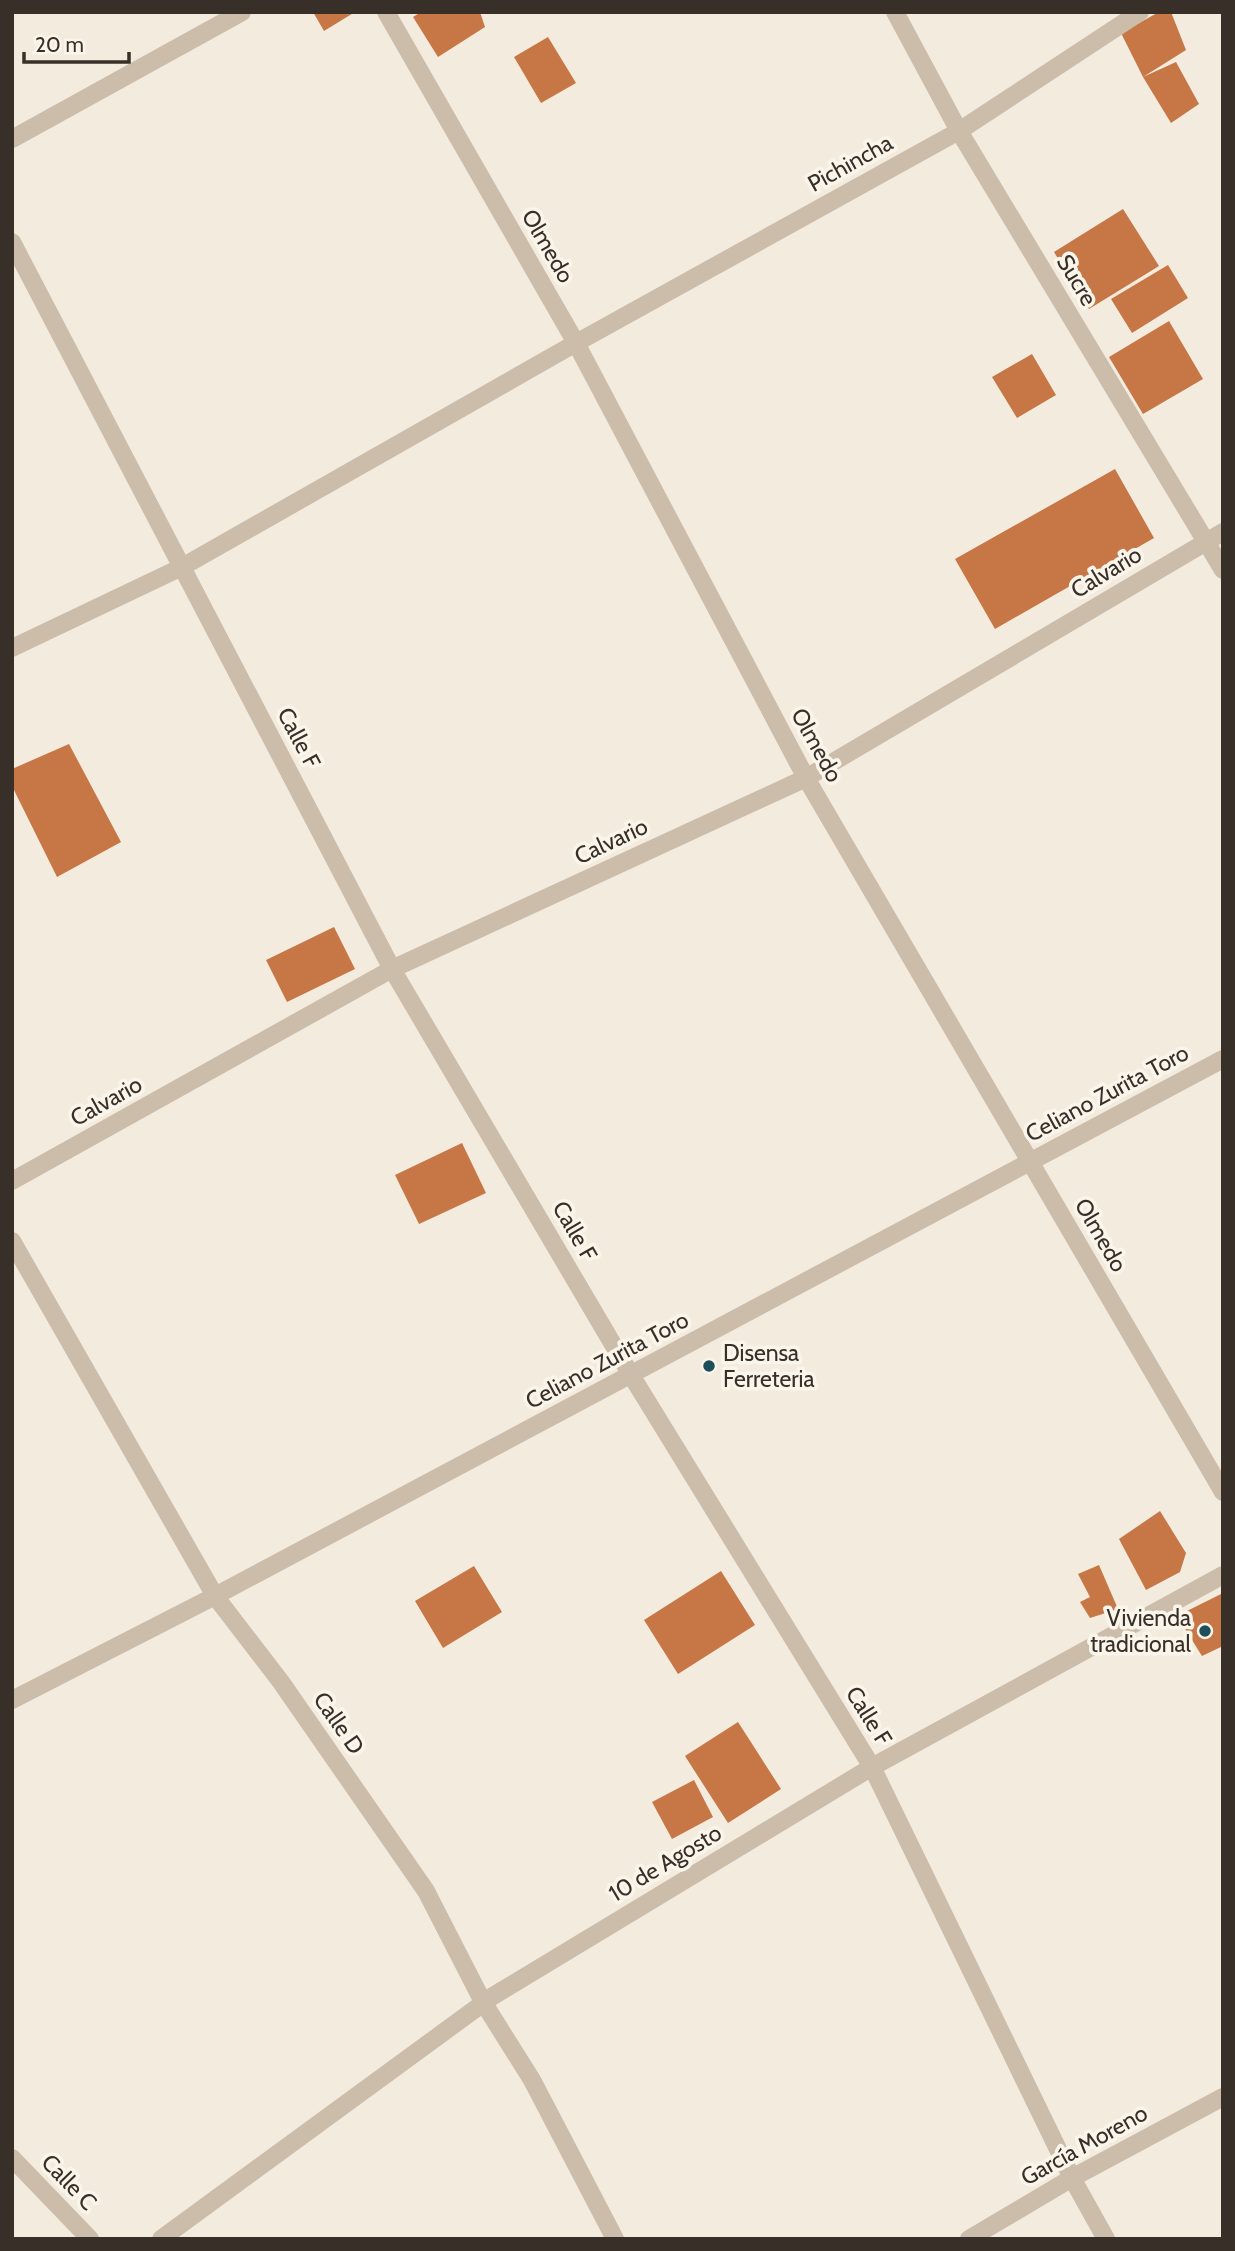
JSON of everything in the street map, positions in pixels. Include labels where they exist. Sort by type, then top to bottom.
[{"type":"street","points":[[12,139],[242,12]]},
{"type":"street","name":"Olmedo","points":[[386,12],[576,343],[806,778],[1223,1492]]},
{"type":"street","name":"Sucre","points":[[895,12],[959,131],[1223,570]]},
{"type":"street","name":"Pichincha","points":[[12,648],[182,567],[576,343],[959,131],[1140,12]]},
{"type":"street","name":"Calle F","points":[[12,242],[392,970],[631,1375],[872,1767],[1072,2178],[1106,2239]]},
{"type":"street","name":"Calvario","points":[[12,1181],[392,970],[806,778],[1223,531]]},
{"type":"street","name":"Celiano Zurita Toro","points":[[12,1700],[215,1596],[1223,1059]]},
{"type":"street","name":"Calle D","points":[[12,1241],[215,1596],[281,1682],[426,1891],[483,2002],[532,2080],[615,2239]]},
{"type":"street","name":"10 de Agosto","points":[[161,2239],[483,2002],[872,1767],[1223,1575]]},
{"type":"street","name":"García Moreno","points":[[969,2239],[1072,2178],[1223,2096]]},
{"type":"street","name":"Calle C","points":[[12,2158],[90,2239]]},
{"type":"building","points":[[313,12],[355,12],[324,31]]},
{"type":"building","points":[[421,12],[480,12],[485,27],[438,57],[413,17]]},
{"type":"building","points":[[1159,12],[1171,12],[1186,50],[1143,77],[1121,33]]},
{"type":"building","points":[[548,37],[576,83],[541,103],[514,57]]},
{"type":"building","points":[[1176,62],[1199,104],[1171,123],[1143,77]]},
{"type":"building","points":[[1123,209],[1159,266],[1089,309],[1054,252]]},
{"type":"building","points":[[1168,265],[1188,298],[1132,333],[1111,299]]},
{"type":"building","points":[[1169,321],[1203,379],[1143,414],[1109,357]]},
{"type":"building","points":[[1032,354],[1056,395],[1017,418],[992,377]]},
{"type":"building","points":[[1115,469],[1154,538],[995,629],[955,559]]},
{"type":"building","points":[[69,744],[121,842],[57,877],[12,786],[12,769]]},
{"type":"building","points":[[334,927],[355,969],[287,1002],[266,960]]},
{"type":"building","points":[[462,1143],[486,1193],[419,1224],[395,1175]]},
{"type":"building","points":[[1160,1511],[1186,1553],[1180,1572],[1146,1590],[1119,1539]]},
{"type":"building","points":[[1099,1565],[1118,1609],[1090,1618],[1080,1602],[1090,1597],[1078,1574]]},
{"type":"building","points":[[474,1566],[502,1612],[443,1648],[415,1601]]},
{"type":"building","points":[[721,1571],[755,1625],[678,1674],[644,1620]]},
{"type":"building","name":"Vivienda tradicional","points":[[1223,1593],[1223,1646],[1202,1656],[1177,1616]]},
{"type":"building","points":[[738,1722],[781,1789],[728,1823],[685,1756]]},
{"type":"building","points":[[694,1780],[713,1817],[672,1839],[652,1802]]},
{"type":"place","name":"Disensa Ferreteria","points":[[709,1366]]},
{"type":"place","name":"Vivienda tradicional","points":[[1205,1631]]}]
